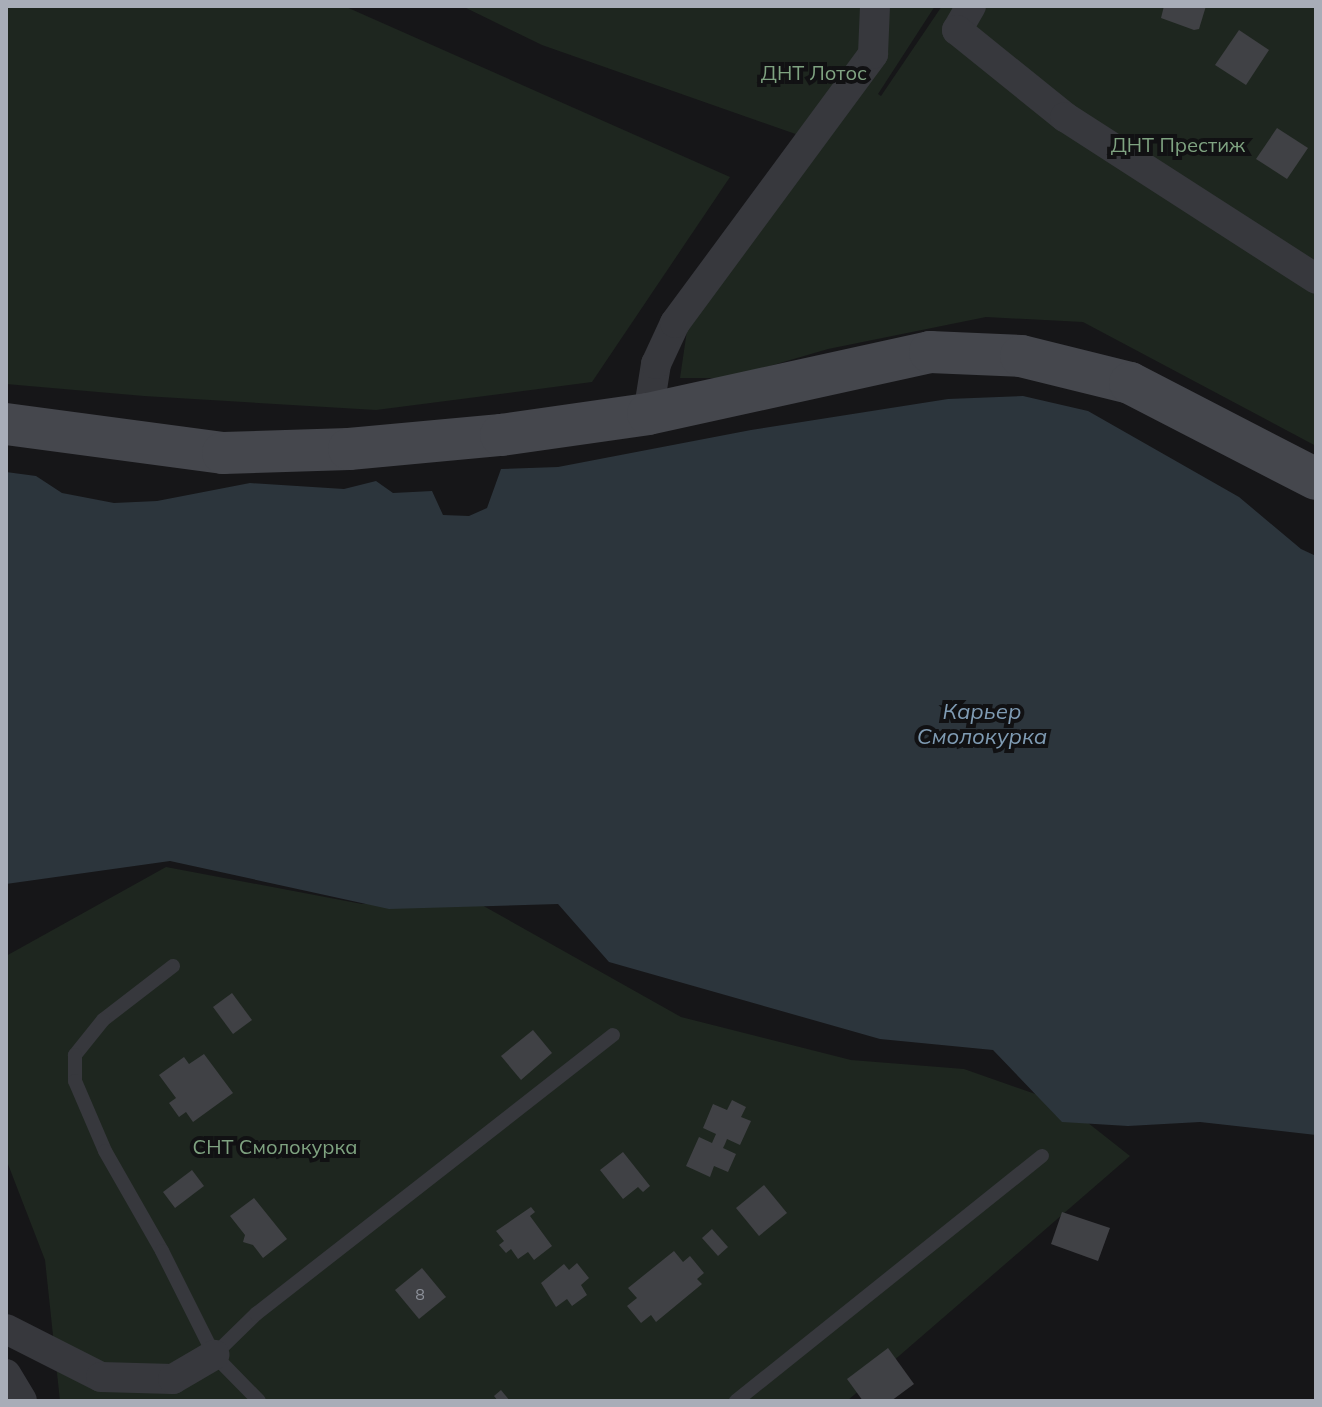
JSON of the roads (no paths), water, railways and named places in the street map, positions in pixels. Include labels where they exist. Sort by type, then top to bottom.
[{"type":"street","points":[[648,414],[656,364],[675,323],[873,54],[875,6]]},
{"type":"street","points":[[971,6],[957,30],[1065,117],[1316,279]]},
{"type":"street","points":[[6,424],[223,453],[349,449],[440,441],[648,414],[930,352],[1021,356],[1130,383],[1316,479]]},
{"type":"street","points":[[6,1329],[101,1377],[173,1379],[214,1355]]},
{"type":"street","points":[[6,1374],[22,1401]]},
{"type":"lane","points":[[173,966],[103,1020],[75,1055],[75,1081],[105,1151],[162,1251],[214,1355],[259,1401]]},
{"type":"lane","points":[[214,1355],[256,1314],[613,1035]]},
{"type":"lane","points":[[736,1401],[1042,1156]]},
{"type":"water","name":"Карьер Смолокурка","points":[[1023,396],[1088,411],[1239,497],[1301,549],[1316,556],[1316,1135],[1200,1122],[1128,1126],[1062,1122],[993,1050],[880,1039],[609,962],[558,904],[389,909],[170,861],[6,884],[6,472],[36,476],[62,493],[114,503],[157,501],[250,483],[344,489],[376,481],[393,493],[432,491],[443,515],[469,516],[487,508],[501,469],[558,467],[751,430],[948,399]]},
{"type":"park label","name":"ДНТ Лотос","points":[[814,72]]},
{"type":"park label","name":"ДНТ Престиж","points":[[1178,144]]},
{"type":"park label","name":"СНТ Смолокурка","points":[[275,1146]]}]
